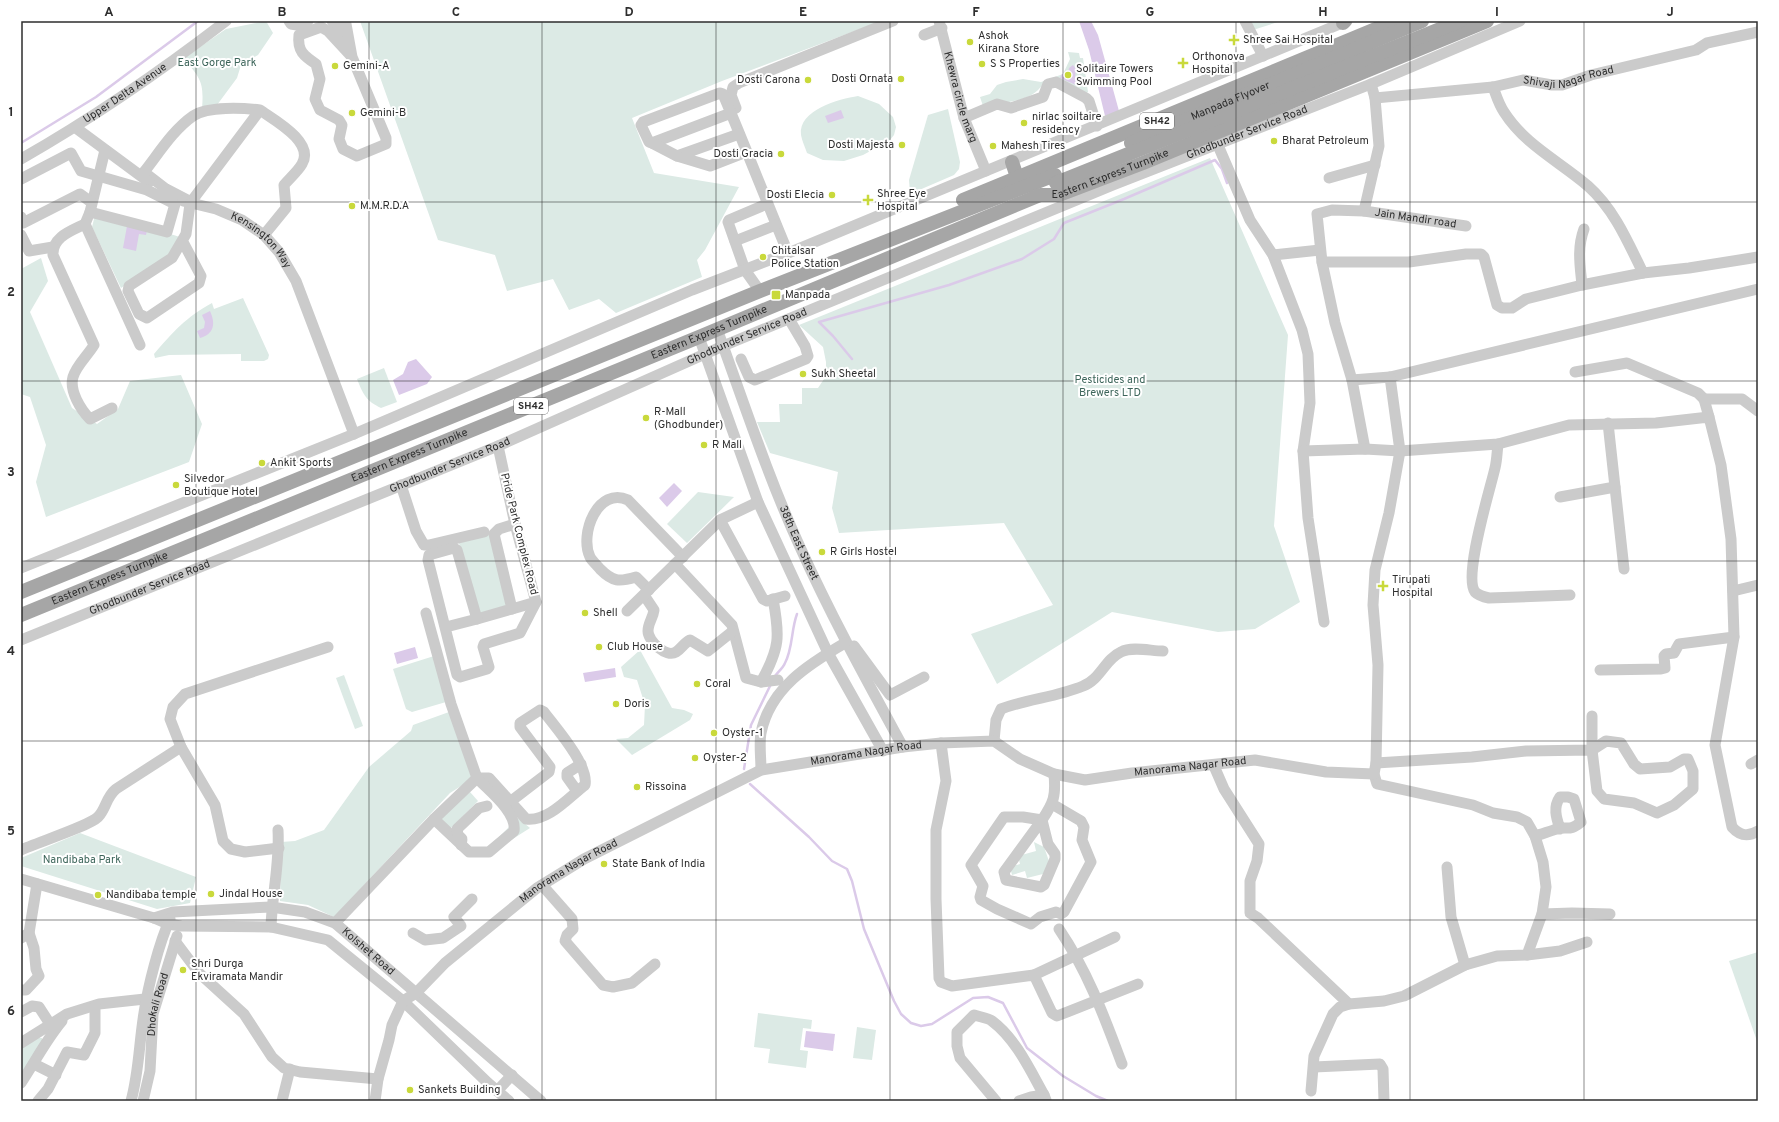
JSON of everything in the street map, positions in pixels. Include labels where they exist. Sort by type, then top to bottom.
[{"type":"main road","name":"Eastern Express Turnpike","points":[[21,592],[950,215],[960,201],[1275,72],[1373,26],[1396,21]]},
{"type":"main road","name":"Manpada Flyover","points":[[1040,195],[1055,179],[1422,21]]},
{"type":"main road","name":"Manpada Flyover","points":[[950,215],[1055,179],[1460,21]]},
{"type":"main road","name":"Eastern Express Turnpike","points":[[21,615],[699,337],[1040,195],[1059,195],[1111,181],[1288,104],[1487,21]]},
{"type":"main road","points":[[1373,26],[1381,66]]},
{"type":"main road","points":[[1275,72],[1288,104]]},
{"type":"main road","points":[[1012,162],[1017,177]]},
{"type":"street","name":"Upper Delta Avenue","points":[[21,159],[76,128],[226,21]]},
{"type":"street","points":[[332,21],[348,42]]},
{"type":"street","points":[[343,21],[346,24],[348,42],[352,57],[386,138],[386,144],[357,156],[343,149],[339,139],[342,125],[339,120],[320,110],[315,99],[320,80],[316,64],[302,54],[298,43],[299,35],[321,27],[328,31],[342,48],[352,57]]},
{"type":"street","points":[[791,252],[731,95],[733,87],[739,83],[893,21]]},
{"type":"street","points":[[1245,21],[1260,53]]},
{"type":"street","name":"Ghodbunder Service Road","points":[[21,640],[498,446],[723,346],[1111,181],[1217,143],[1371,84],[1520,21]]},
{"type":"street","points":[[21,568],[354,434],[692,290],[791,252],[986,171],[1012,162],[1260,53],[1345,22]]},
{"type":"street","points":[[924,35],[941,25]]},
{"type":"street","name":"Khewra circle marg","points":[[941,25],[964,118],[986,171]]},
{"type":"street","name":"Shivaji Nagar Road","points":[[1375,98],[1493,87],[1523,80],[1552,85],[1562,84],[1592,75],[1696,50],[1707,43],[1758,32]]},
{"type":"street","points":[[964,118],[997,104],[1011,108],[1043,97],[1048,84],[1056,82],[1089,101],[1096,126]]},
{"type":"street","points":[[1364,211],[1378,146],[1375,98],[1371,84]]},
{"type":"street","points":[[1493,87],[1503,111],[1516,130],[1545,155],[1588,187],[1610,211],[1625,235],[1643,273]]},
{"type":"street","points":[[746,152],[710,166],[677,156],[648,142],[642,125],[643,122],[713,96],[723,94],[776,225],[791,252]]},
{"type":"street","points":[[260,110],[191,202],[166,188],[144,172],[172,135],[194,115],[205,112],[241,108],[260,110],[298,137],[304,149],[303,163],[284,185],[286,208],[264,235]]},
{"type":"street","points":[[652,143],[731,113]]},
{"type":"street","name":"Kensington Way","points":[[76,128],[141,177],[175,198],[190,204],[216,209],[236,217],[264,235],[279,252],[296,281],[354,434]]},
{"type":"street","points":[[677,156],[739,134]]},
{"type":"street","points":[[1217,143],[1250,220],[1274,255],[1302,330],[1308,354],[1310,403],[1303,451],[1308,518],[1324,622]]},
{"type":"street","points":[[105,150],[85,224],[140,345]]},
{"type":"street","points":[[21,179],[71,153],[81,170],[147,190],[175,204],[167,232],[90,207],[80,194],[23,223],[21,217]]},
{"type":"street","points":[[1330,178],[1375,164]]},
{"type":"street","points":[[183,242],[201,276],[199,283],[147,318],[139,314],[128,291],[129,286],[172,258],[183,242],[186,234],[190,204]]},
{"type":"street","points":[[760,291],[745,270],[728,222],[729,220],[767,204]]},
{"type":"street","name":"Jain Mandir road","points":[[1320,250],[1317,214],[1332,210],[1364,211],[1466,226]]},
{"type":"street","points":[[21,235],[29,250],[53,247],[64,234],[85,224]]},
{"type":"street","points":[[735,241],[776,225]]},
{"type":"street","points":[[1582,285],[1579,255],[1580,240],[1584,229]]},
{"type":"street","points":[[53,247],[55,262],[94,345],[73,376],[78,405],[90,419],[112,408]]},
{"type":"street","points":[[1274,255],[1320,250],[1335,323],[1352,380],[1365,449]]},
{"type":"street","points":[[1322,262],[1409,262],[1466,254],[1481,254],[1484,257],[1494,299],[1497,305],[1502,308],[1512,308],[1526,299],[1582,285],[1643,273],[1689,268],[1758,257]]},
{"type":"street","points":[[1352,380],[1390,377],[1758,289]]},
{"type":"street","points":[[741,359],[749,378],[755,380],[806,358],[808,356],[806,346],[788,319]]},
{"type":"street","name":"38th East Street","points":[[717,329],[759,447],[800,546],[903,747]]},
{"type":"street","name":"38th East Street","points":[[699,337],[704,355],[758,502],[828,653],[883,751]]},
{"type":"street","points":[[1575,372],[1627,364],[1698,393],[1704,399],[1721,465],[1731,539],[1733,591],[1734,637],[1715,746],[1732,827],[1737,833],[1745,835],[1758,831]]},
{"type":"street","points":[[1390,377],[1400,451],[1390,513],[1375,570],[1373,606],[1378,665],[1375,769],[1377,784],[1473,805],[1493,813],[1517,817],[1527,822],[1535,836],[1543,862],[1546,886],[1542,914],[1527,955]]},
{"type":"street","points":[[1704,399],[1742,399],[1758,411]]},
{"type":"street","points":[[1303,451],[1365,449],[1400,451],[1498,444],[1569,425],[1656,423],[1709,417]]},
{"type":"street","points":[[1608,423],[1624,569]]},
{"type":"street","points":[[1498,444],[1495,468],[1481,524],[1471,574],[1475,591],[1480,596],[1489,598],[1570,595]]},
{"type":"street","name":"Pride Park Complex Road","points":[[477,619],[457,550],[454,548],[429,555],[428,560],[457,675],[460,677],[487,669],[489,666],[483,647],[484,644],[520,633],[536,602],[515,524],[498,446]]},
{"type":"street","points":[[742,455],[759,447]]},
{"type":"street","points":[[401,486],[416,532],[424,545],[484,532]]},
{"type":"street","points":[[1560,497],[1615,488]]},
{"type":"street","points":[[733,631],[708,651],[690,640],[676,652],[669,655],[665,653],[650,638],[648,632],[654,610],[636,577],[621,581],[612,579],[590,557],[588,537],[589,524],[594,512],[608,500],[617,498],[628,500],[732,626],[746,678],[761,682],[778,680]]},
{"type":"street","points":[[627,611],[720,520],[758,502]]},
{"type":"street","points":[[720,520],[763,600],[767,601],[785,596]]},
{"type":"street","points":[[512,609],[494,534],[499,529],[515,524]]},
{"type":"street","points":[[1733,591],[1758,585]]},
{"type":"street","points":[[761,682],[776,654],[778,643],[778,625],[773,599]]},
{"type":"street","points":[[446,627],[536,602]]},
{"type":"street","points":[[426,613],[451,704],[477,778],[504,806],[513,818],[514,831],[489,852],[469,852],[434,819]]},
{"type":"street","points":[[1600,670],[1661,670],[1664,668],[1664,656],[1666,654],[1674,654],[1679,644],[1734,637]]},
{"type":"street","points":[[761,770],[761,734],[767,713],[783,688],[791,679],[828,653],[848,642],[890,695],[924,677]]},
{"type":"street","points":[[279,848],[245,852],[231,849],[223,841],[215,806],[181,747],[170,719],[173,707],[185,694],[328,647]]},
{"type":"street","points":[[994,741],[996,720],[1001,709],[1020,702],[1085,686],[1095,678],[1112,657],[1122,651],[1163,651]]},
{"type":"street","points":[[335,923],[434,819],[477,778],[489,778],[510,802],[526,819],[533,820],[546,815],[585,785],[586,779],[581,764],[544,712],[540,710],[520,723],[520,726],[550,767],[550,772],[510,802]]},
{"type":"street","points":[[1592,716],[1592,750],[1597,791],[1604,799],[1634,803],[1657,813],[1674,805],[1693,789],[1693,772],[1688,759],[1684,759],[1670,767],[1640,769],[1634,764],[1621,743],[1606,741],[1592,750]]},
{"type":"street","name":"Manorama Nagar Road","points":[[403,1001],[416,992],[475,938],[542,885],[593,853],[761,770],[903,747],[941,743],[994,741],[1020,759],[1054,774],[1085,780],[1132,773],[1214,766],[1254,760],[1326,772],[1375,769],[1526,751],[1592,750]]},
{"type":"street","points":[[941,743],[946,781],[936,837],[936,899],[940,980],[946,985],[952,986],[1034,975],[1115,937]]},
{"type":"street","points":[[21,850],[92,821],[102,812],[110,794],[181,747]]},
{"type":"street","points":[[577,791],[567,777],[567,773],[581,764]]},
{"type":"street","points":[[1214,766],[1224,788],[1258,844],[1257,862],[1250,881],[1250,914],[1258,918],[1349,1004]]},
{"type":"street","points":[[1042,820],[1048,844],[1055,854],[1055,859],[1044,885],[1041,888],[1006,880],[1004,872],[1052,804],[1056,791],[1054,774]]},
{"type":"street","points":[[1042,820],[1023,817],[1004,818],[971,865],[983,886],[981,900],[1031,924],[1040,917],[1056,912],[1060,914],[1064,912],[1091,862],[1082,840],[1084,827],[1081,821],[1052,804]]},
{"type":"street","points":[[460,845],[462,839],[458,835],[457,829],[479,808],[487,806]]},
{"type":"street","points":[[1535,836],[1560,828]]},
{"type":"street","points":[[271,927],[271,907],[279,848],[278,830]]},
{"type":"street","points":[[1447,867],[1451,917],[1465,965]]},
{"type":"street","name":"Kolshet Road","points":[[21,879],[154,918],[168,924],[181,926],[271,927],[328,940],[403,1001],[509,1101]]},
{"type":"street","points":[[21,990],[26,990],[39,976],[36,969],[33,945],[25,936],[37,884]]},
{"type":"street","points":[[542,885],[572,919],[573,929],[567,934],[565,941],[603,985],[613,987],[632,983],[655,964]]},
{"type":"street","points":[[472,899],[454,917],[461,926],[475,938]]},
{"type":"street","name":"Kolshet Road","points":[[154,918],[178,911],[271,907],[305,912],[335,923],[542,1101]]},
{"type":"street","name":"Dhokali Road","points":[[143,1101],[150,1071],[153,998],[168,924],[178,911]]},
{"type":"street","name":"Dhokali Road","points":[[131,1101],[137,1080],[144,1012],[153,998],[181,926],[178,911]]},
{"type":"street","points":[[1542,914],[1610,914]]},
{"type":"street","points":[[413,933],[425,940],[442,938],[461,926]]},
{"type":"street","points":[[1059,929],[1077,955],[1098,999],[1122,1064]]},
{"type":"street","points":[[175,941],[199,973],[244,1014],[272,1057],[284,1068],[323,1075],[378,1078]]},
{"type":"street","points":[[1311,1091],[1314,1056],[1333,1014],[1340,1007],[1349,1004],[1384,1001],[1404,996],[1465,965],[1497,956],[1527,955],[1560,951],[1588,942]]},
{"type":"street","points":[[21,945],[33,945]]},
{"type":"street","points":[[1034,975],[1052,1013],[1056,1016],[1138,984]]},
{"type":"street","points":[[21,1043],[67,1014],[95,1006],[153,998]]},
{"type":"street","points":[[375,1101],[378,1078],[390,1040],[392,1025],[403,1001]]},
{"type":"street","points":[[21,1012],[32,1006],[39,1007],[50,1024]]},
{"type":"street","points":[[38,1101],[56,1075],[67,1052],[84,1055],[95,1033],[95,1006]]},
{"type":"street","points":[[21,1082],[34,1064],[48,1038],[67,1014]]},
{"type":"street","points":[[996,1101],[960,1058],[956,1046],[957,1032],[974,1015],[991,1020],[1008,1037],[1025,1061],[1046,1100]]},
{"type":"street","points":[[34,1064],[56,1075]]},
{"type":"street","points":[[1314,1067],[1380,1064],[1383,1069],[1384,1101]]},
{"type":"street","points":[[282,1101],[290,1070]]},
{"type":"street","points":[[497,1091],[512,1075]]},
{"type":"street","points":[[1018,1101],[1031,1097],[1046,1100]]},
{"type":"green space","name":"East Gorge Park","points":[[266,21],[273,33],[258,55],[241,65],[237,78],[217,105],[202,109],[202,86],[198,76],[184,58],[226,29]]},
{"type":"green space","points":[[360,21],[881,21],[722,81],[632,118],[654,173],[739,187],[705,250],[697,260],[702,277],[616,313],[599,299],[569,310],[553,279],[507,291],[495,255],[438,240]]},
{"type":"green space","points":[[1248,21],[1281,21],[1253,30]]},
{"type":"green space","points":[[1068,52],[1079,53],[1080,58],[1083,58],[1088,92],[1083,94],[1043,84],[1031,95],[1016,101],[983,106],[980,97],[990,94],[997,85],[1023,79],[1041,82],[1063,74],[1070,59]]},
{"type":"green space","points":[[858,96],[879,104],[893,117],[896,127],[894,135],[889,141],[863,155],[844,161],[823,160],[807,153],[801,135],[802,126],[806,119],[821,107]]},
{"type":"green space","points":[[948,109],[960,162],[959,169],[954,175],[910,194],[909,180],[928,115]]},
{"type":"green space","name":"Pesticides and Brewers LTD","points":[[1210,158],[1288,335],[1274,526],[1300,602],[1255,629],[1218,632],[1112,612],[997,684],[971,634],[1053,605],[1004,523],[839,533],[832,508],[838,472],[770,453],[757,422],[780,422],[779,404],[802,404],[802,388],[818,388],[826,376],[826,362],[823,347],[799,325]]},
{"type":"green space","points":[[96,211],[180,237],[169,256],[121,288],[92,227]]},
{"type":"green space","points":[[41,258],[48,281],[30,312],[72,408],[97,424],[118,409],[130,381],[181,375],[202,424],[189,462],[46,517],[36,482],[46,445],[30,397],[21,394],[21,269]]},
{"type":"green space","points":[[243,298],[269,355],[268,359],[264,361],[241,361],[241,354],[169,355],[155,358],[154,354],[168,338],[194,314],[212,303],[214,309]]},
{"type":"green space","points":[[384,368],[397,402],[381,408],[368,400],[357,379]]},
{"type":"green space","points":[[698,492],[734,497],[687,543],[667,524]]},
{"type":"green space","points":[[490,534],[509,609],[479,618],[459,543]]},
{"type":"green space","points":[[640,650],[672,708],[684,710],[693,714],[690,720],[632,755],[616,739],[628,738],[644,725],[645,705],[637,680],[624,677],[621,667]]},
{"type":"green space","points":[[434,656],[446,702],[412,712],[406,709],[393,669]]},
{"type":"green space","points":[[344,675],[363,726],[355,729],[336,678]]},
{"type":"green space","points":[[449,712],[472,779],[450,793],[334,917],[308,905],[280,901],[281,842],[295,841],[324,830],[369,767],[411,731],[413,725]]},
{"type":"green space","points":[[470,792],[478,801],[450,829],[440,818]]},
{"type":"green space","points":[[518,818],[530,828],[500,847],[498,838]]},
{"type":"green space","name":"Nandibaba Park","points":[[80,833],[196,877],[190,903],[157,909],[21,866],[21,858]]},
{"type":"green space","points":[[1034,842],[1044,847],[1050,864],[1043,874],[1027,878],[1025,871],[1012,875],[1010,867],[1020,864],[1018,856],[1036,851]]},
{"type":"green space","points":[[1758,952],[1758,1044],[1729,961]]},
{"type":"green space","points":[[758,1013],[812,1020],[811,1029],[803,1028],[800,1050],[808,1051],[806,1068],[768,1063],[770,1049],[754,1047]]},
{"type":"green space","points":[[857,1027],[876,1030],[872,1060],[853,1058]]},
{"type":"green space","points":[[38,1038],[42,1038],[42,1042],[21,1080],[21,1047]]},
{"type":"shaded area","points":[[1079,21],[1091,21],[1098,35],[1119,111],[1105,116],[1089,50]]},
{"type":"shaded area","name":"Solitaire Towers Swimming Pool","points":[[1073,65],[1076,69],[1075,77],[1079,80],[1076,85],[1060,78],[1062,74],[1068,73],[1069,68]]},
{"type":"shaded area","points":[[841,110],[844,118],[828,123],[825,116]]},
{"type":"shaded area","points":[[127,226],[147,230],[146,235],[139,234],[136,251],[123,248]]},
{"type":"shaded area","points":[[210,311],[213,320],[211,331],[200,338],[197,331],[204,328],[205,322],[202,315]]},
{"type":"shaded area","points":[[416,359],[432,377],[427,384],[399,395],[393,380],[403,374],[408,362]]},
{"type":"shaded area","points":[[674,483],[682,491],[667,507],[659,498]]},
{"type":"shaded area","points":[[415,647],[418,658],[397,664],[394,653]]},
{"type":"shaded area","points":[[615,668],[616,677],[585,682],[583,673]]},
{"type":"shaded area","points":[[806,1031],[835,1034],[833,1051],[804,1047]]},
{"type":"waterway","points":[[21,143],[96,97],[198,21]]},
{"type":"waterway","points":[[852,359],[819,322],[949,285],[1022,259],[1054,239],[1064,223],[1215,160],[1222,169],[1227,183]]},
{"type":"waterway","points":[[775,676],[783,667],[788,657],[797,614]]},
{"type":"waterway","points":[[744,769],[751,725],[771,684]]},
{"type":"waterway","points":[[750,784],[809,837],[832,861],[847,869],[852,881],[864,929],[894,1001],[901,1014],[911,1023],[921,1026],[932,1024],[973,998],[988,997],[1003,1003],[1027,1048],[1063,1076],[1096,1096],[1108,1101]]},
{"type":"place","name":"Shree Sai Hospital","points":[[1234,40]]},
{"type":"place","name":"Ashok Kirana Store","points":[[970,42]]},
{"type":"place","name":"Orthonova Hospital","points":[[1183,63]]},
{"type":"place","name":"S S Properties","points":[[982,64]]},
{"type":"place","name":"Gemini-A","points":[[335,66]]},
{"type":"place","name":"Solitaire Towers Swimming Pool","points":[[1068,75]]},
{"type":"place","name":"Dosti Ornata","points":[[901,79]]},
{"type":"place","name":"Dosti Carona","points":[[808,80]]},
{"type":"place","name":"Gemini-B","points":[[352,113]]},
{"type":"place","name":"nirlac soiltaire residency","points":[[1024,123]]},
{"type":"place","name":"Bharat Petroleum","points":[[1274,141]]},
{"type":"place","name":"Dosti Majesta","points":[[902,145]]},
{"type":"place","name":"Mahesh Tires","points":[[993,146]]},
{"type":"place","name":"Dosti Gracia","points":[[781,154]]},
{"type":"place","name":"Dosti Elecia","points":[[832,195]]},
{"type":"place","name":"Shree Eye Hospital","points":[[868,200]]},
{"type":"place","name":"M.M.R.D.A","points":[[352,206]]},
{"type":"place","name":"Chitalsar Police Station","points":[[763,257]]},
{"type":"place","name":"Manpada","points":[[776,295]]},
{"type":"place","name":"Sukh Sheetal","points":[[803,374]]},
{"type":"place","name":"R-Mall (Ghodbunder)","points":[[646,418]]},
{"type":"place","name":"R Mall","points":[[704,445]]},
{"type":"place","name":"Ankit Sports","points":[[262,463]]},
{"type":"place","name":"Silvedor Boutique Hotel","points":[[176,485]]},
{"type":"place","name":"R Girls Hostel","points":[[822,552]]},
{"type":"place","name":"Tirupati Hospital","points":[[1383,586]]},
{"type":"place","name":"Shell","points":[[585,613]]},
{"type":"place","name":"Club House","points":[[599,647]]},
{"type":"place","name":"Coral","points":[[697,684]]},
{"type":"place","name":"Doris","points":[[616,704]]},
{"type":"place","name":"Oyster-1","points":[[714,733]]},
{"type":"place","name":"Oyster-2","points":[[695,758]]},
{"type":"place","name":"Rissoina","points":[[637,787]]},
{"type":"place","name":"State Bank of India","points":[[604,864]]},
{"type":"place","name":"Jindal House","points":[[211,894]]},
{"type":"place","name":"Nandibaba temple","points":[[98,895]]},
{"type":"place","name":"Shri Durga Ekviramata Mandir","points":[[183,970]]},
{"type":"place","name":"Sankets Building","points":[[410,1090]]}]
